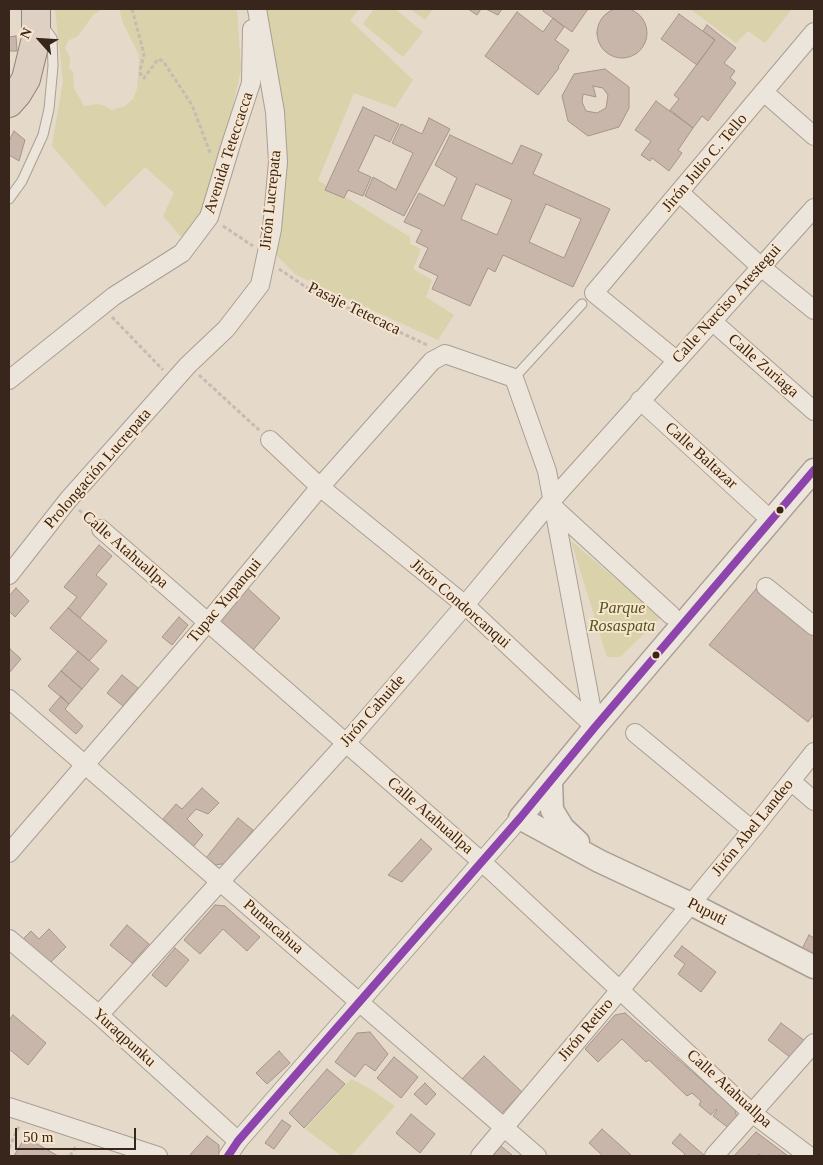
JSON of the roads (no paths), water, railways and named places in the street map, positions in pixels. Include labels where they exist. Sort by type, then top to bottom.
[{"type":"highway","points":[[9,102],[17,94],[26,79],[36,38],[36,13]]},
{"type":"street","name":"Avenida Teteccacca","points":[[9,380],[114,296],[182,254],[209,217],[251,83],[253,9]]},
{"type":"street","name":"Jirón Lucrepata","points":[[188,365],[226,329],[260,285],[272,229],[278,162],[275,112],[257,9]]},
{"type":"street","name":"Jirón Julio C. Tello","points":[[588,298],[680,193],[814,32]]},
{"type":"street","points":[[764,92],[814,136]]},
{"type":"street","points":[[680,193],[761,266],[814,310]]},
{"type":"street","name":"Calle Narciso Arestegui","points":[[640,400],[814,208]]},
{"type":"street","points":[[588,298],[676,360]]},
{"type":"street","name":"Calle Zuriaga","points":[[712,321],[814,411]]},
{"type":"street","name":"Tupac Yupanqui","points":[[9,853],[208,622],[320,487],[432,361],[445,354],[514,378]]},
{"type":"street","name":"Prolongación Lucrepata","points":[[9,575],[68,500],[188,365]]},
{"type":"street","points":[[514,378],[547,471],[595,727]]},
{"type":"street","name":"Jirón Cahuide","points":[[99,1016],[346,743],[553,504],[640,400]]},
{"type":"street","name":"Calle Baltazar","points":[[640,400],[762,512]]},
{"type":"street","name":"Jirón Condorcanqui","points":[[270,440],[320,487],[466,605],[595,727]]},
{"type":"street","points":[[228,1156],[238,1140],[520,818],[814,470]]},
{"type":"street","points":[[553,504],[671,615]]},
{"type":"street","name":"Calle Atahuallpa","points":[[101,529],[481,861],[752,1113],[809,1156]]},
{"type":"street","points":[[766,587],[814,626]]},
{"type":"street","name":"Pumacahua","points":[[9,699],[537,1156]]},
{"type":"street","points":[[635,733],[752,830]]},
{"type":"street","name":"Jirón Abel Landeo","points":[[691,904],[814,752]]},
{"type":"street","name":"Puputi","points":[[551,781],[552,810],[556,818],[563,828],[599,861]]},
{"type":"street","points":[[791,781],[814,801]]},
{"type":"street","name":"Puputi","points":[[520,818],[599,861],[691,904],[814,967]]},
{"type":"street","name":"Jirón Retiro","points":[[480,1156],[691,904]]},
{"type":"street","name":"Yuraqpunku","points":[[9,938],[238,1140]]},
{"type":"street","points":[[714,1156],[814,1043]]},
{"type":"street","points":[[17,1110],[158,1156]]},
{"type":"lane","points":[[9,199],[22,182],[43,135],[49,109],[53,66],[52,38],[36,13]]},
{"type":"lane","points":[[514,378],[588,298]]},
{"type":"park label","name":"Parque Rosaspata","points":[[622,618]]}]
